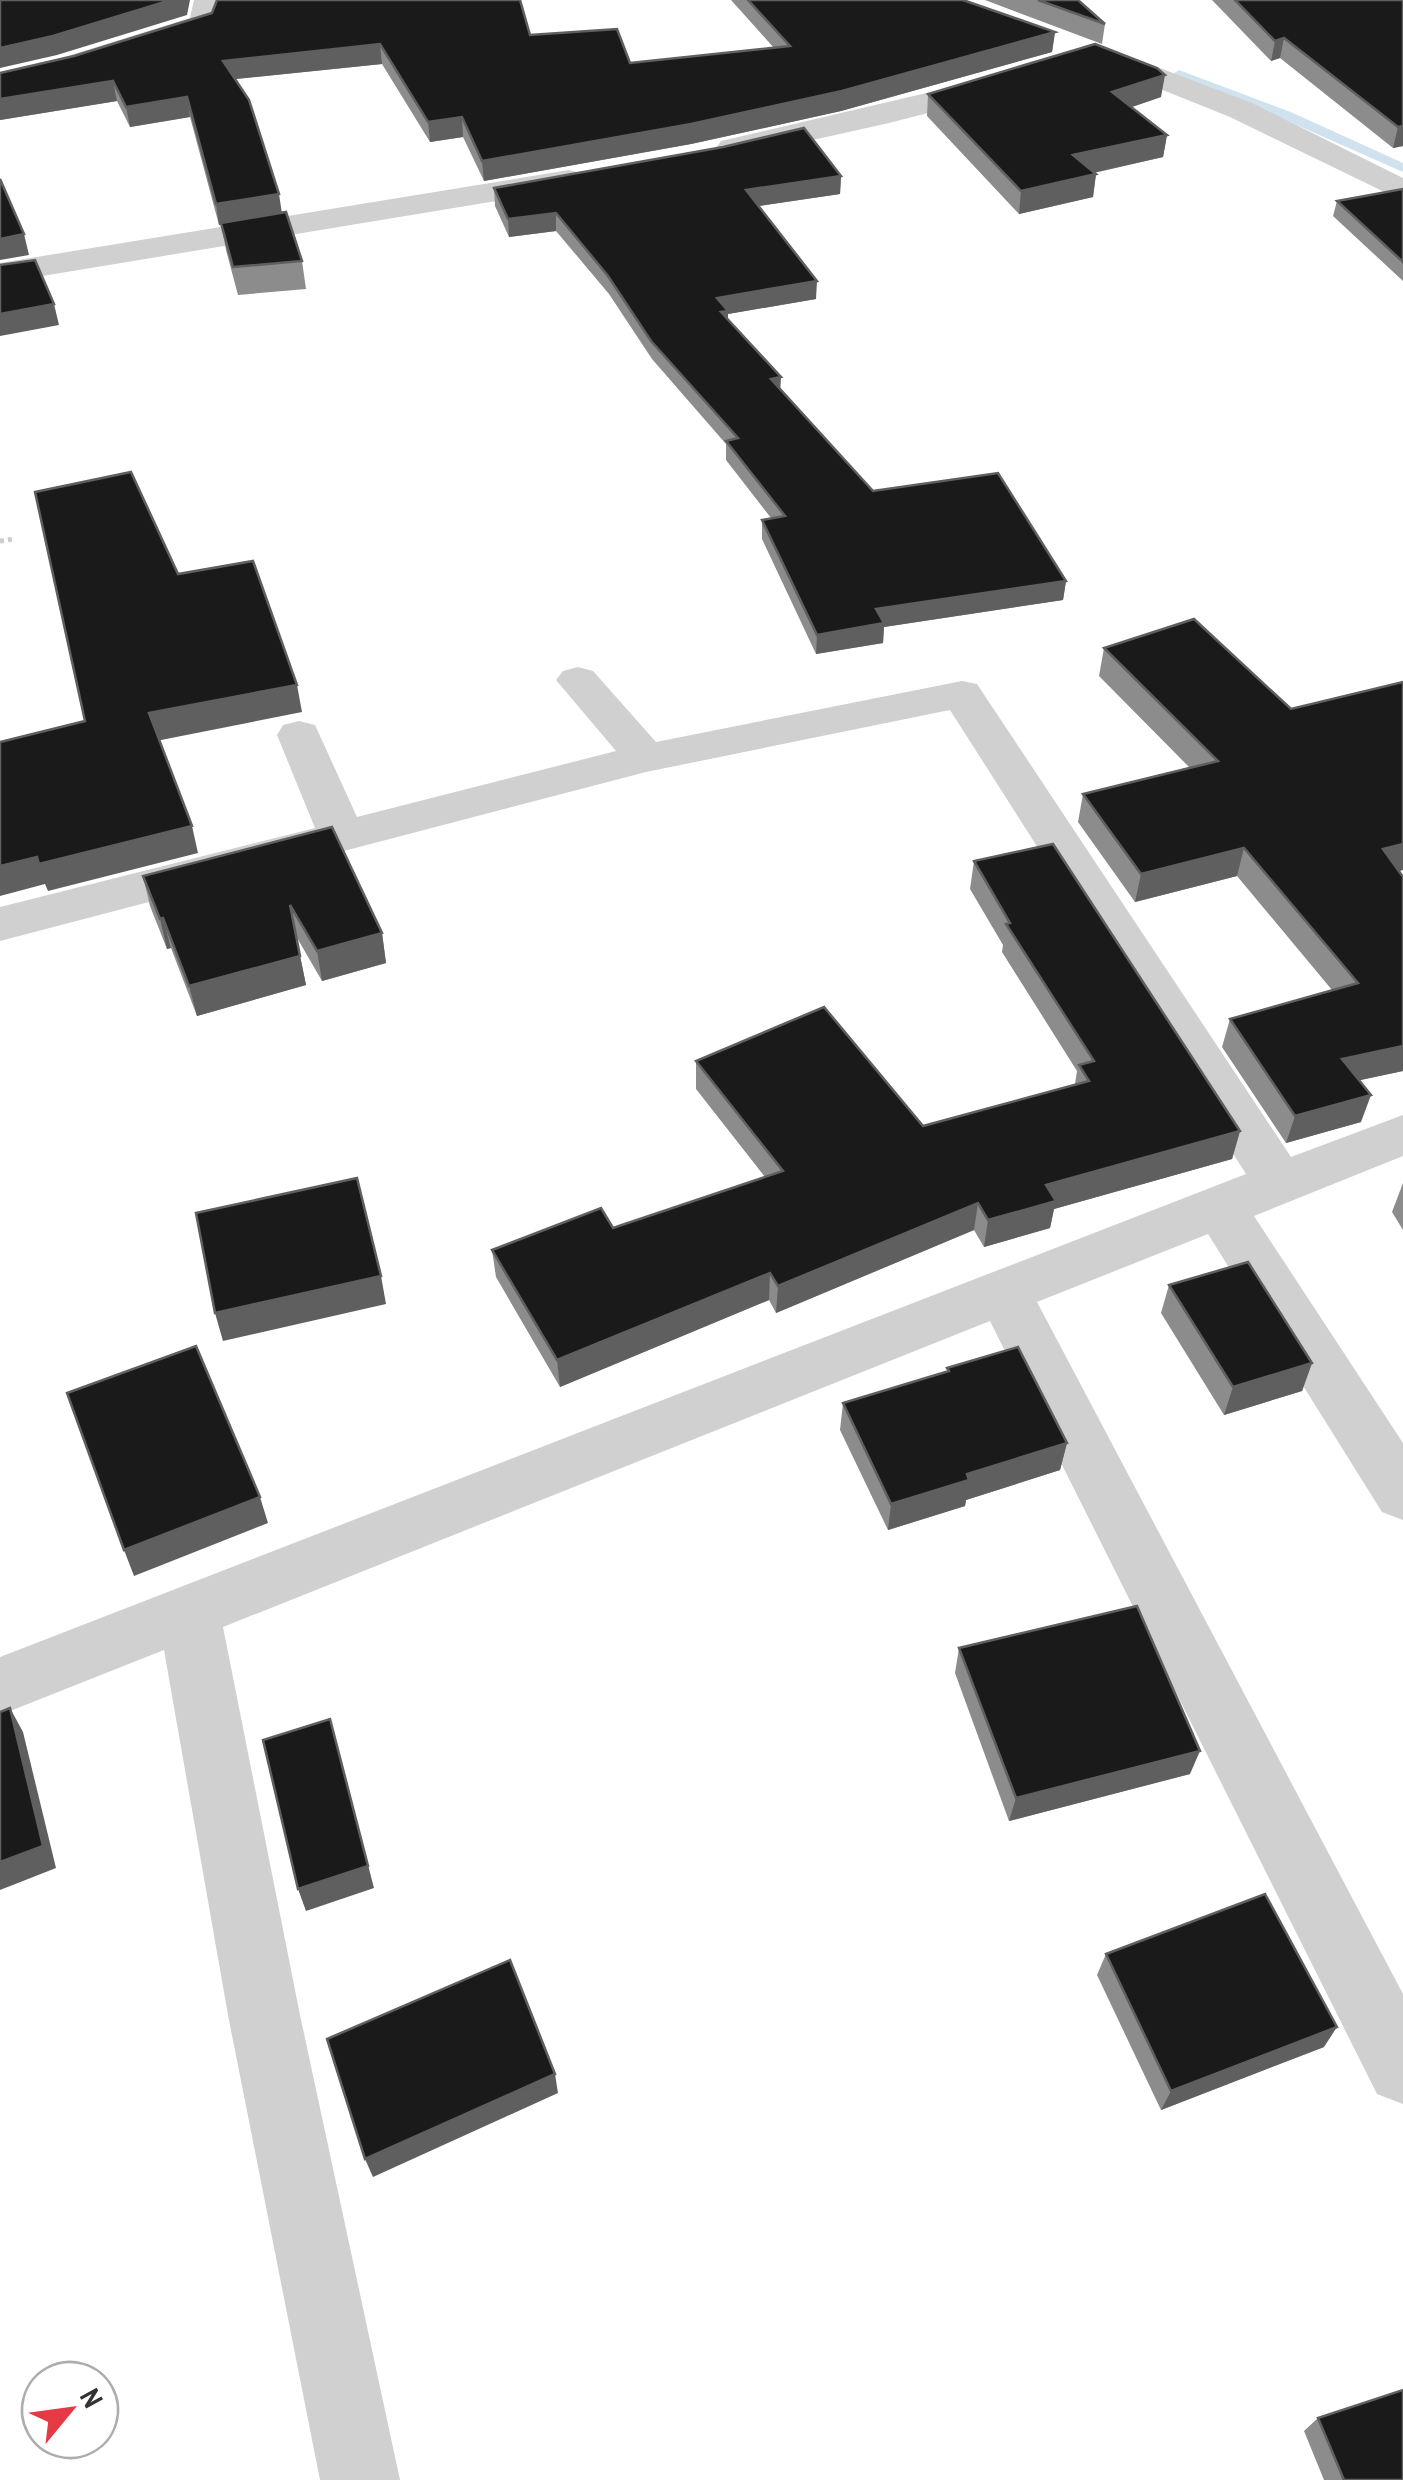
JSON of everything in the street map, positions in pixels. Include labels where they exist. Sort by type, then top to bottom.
[{"type":"street","points":[[0,81],[66,66],[203,23],[209,0]]},
{"type":"street","points":[[1075,54],[1241,110],[1403,190]]},
{"type":"street","points":[[703,154],[889,114],[1024,76]]},
{"type":"street","points":[[0,273],[609,173]]},
{"type":"street","points":[[578,680],[646,758]]},
{"type":"street","points":[[0,924],[646,758],[962,694],[1280,1183]]},
{"type":"street","points":[[299,734],[342,836]]},
{"type":"street","points":[[0,1686],[1403,1134]]},
{"type":"street","points":[[1220,1207],[1403,1494]]},
{"type":"street","points":[[1003,1292],[1403,2068]]},
{"type":"street","points":[[189,1612],[264,2014],[360,2480]]},
{"type":"path","points":[[0,542],[14,538]]},
{"type":"building","points":[[0,0],[171,0],[0,48]]},
{"type":"building","points":[[217,0],[520,0],[530,35],[617,29],[630,63],[790,46],[748,0],[963,0],[1055,32],[842,91],[691,124],[482,161],[462,117],[428,122],[380,44],[223,61],[249,100],[279,194],[216,204],[187,97],[126,107],[113,81],[0,99],[0,73],[74,56],[212,13]]},
{"type":"building","points":[[1038,0],[1078,0],[1105,24]]},
{"type":"building","points":[[1235,0],[1403,0],[1403,126],[1398,127],[1284,38],[1275,41]]},
{"type":"building","points":[[1095,44],[1157,68],[1165,75],[1112,92],[1167,135],[1073,155],[1096,174],[1021,191],[928,94]]},
{"type":"building","points":[[804,128],[841,176],[746,190],[817,281],[717,298],[728,311],[721,312],[781,377],[771,379],[873,491],[998,473],[1066,581],[876,609],[884,623],[817,635],[762,520],[785,516],[726,441],[738,438],[651,341],[608,276],[556,213],[508,219],[494,188],[723,147]]},
{"type":"building","points":[[0,179],[24,234],[0,239]]},
{"type":"building","points":[[1403,189],[1403,262],[1337,201]]},
{"type":"building","points":[[286,212],[302,261],[233,267],[221,223]]},
{"type":"building","points":[[35,260],[54,304],[0,314],[0,265]]},
{"type":"building","points":[[131,472],[178,574],[253,561],[297,685],[149,713],[192,826],[39,864],[37,857],[0,866],[0,742],[85,721],[35,492]]},
{"type":"building","points":[[1194,619],[1291,709],[1403,682],[1403,844],[1383,849],[1403,877],[1403,1046],[1342,1059],[1371,1095],[1295,1116],[1230,1019],[1358,983],[1244,848],[1141,874],[1083,794],[1218,761],[1104,648]]},
{"type":"building","points":[[332,827],[382,933],[317,951],[290,905],[300,956],[189,986],[143,876]]},
{"type":"building","points":[[1053,844],[1240,1131],[1046,1185],[1056,1201],[988,1220],[978,1203],[778,1286],[770,1273],[557,1360],[492,1250],[601,1208],[613,1228],[783,1171],[696,1061],[824,1007],[923,1126],[1089,1081],[1079,1065],[1094,1061],[1006,924],[1010,923],[974,861]]},
{"type":"building","points":[[357,1178],[381,1276],[215,1313],[196,1213]]},
{"type":"building","points":[[1248,1262],[1312,1363],[1233,1387],[1169,1285]]},
{"type":"building","points":[[196,1346],[260,1497],[124,1550],[67,1393]]},
{"type":"building","points":[[1018,1347],[1067,1443],[967,1474],[969,1480],[891,1504],[843,1403]]},
{"type":"building","points":[[1137,1606],[1200,1751],[1016,1798],[959,1648]]},
{"type":"building","points":[[10,1708],[43,1846],[0,1862],[0,1712]]},
{"type":"building","points":[[330,1719],[368,1866],[298,1889],[263,1740]]},
{"type":"building","points":[[1265,1894],[1337,2027],[1171,2091],[1106,1954]]},
{"type":"building","points":[[510,1960],[555,2074],[365,2159],[327,2039]]},
{"type":"building","points":[[1403,2390],[1403,2480],[1344,2480],[1318,2418]]},
{"type":"waterway","points":[[1179,74],[1288,116],[1403,168]]}]
